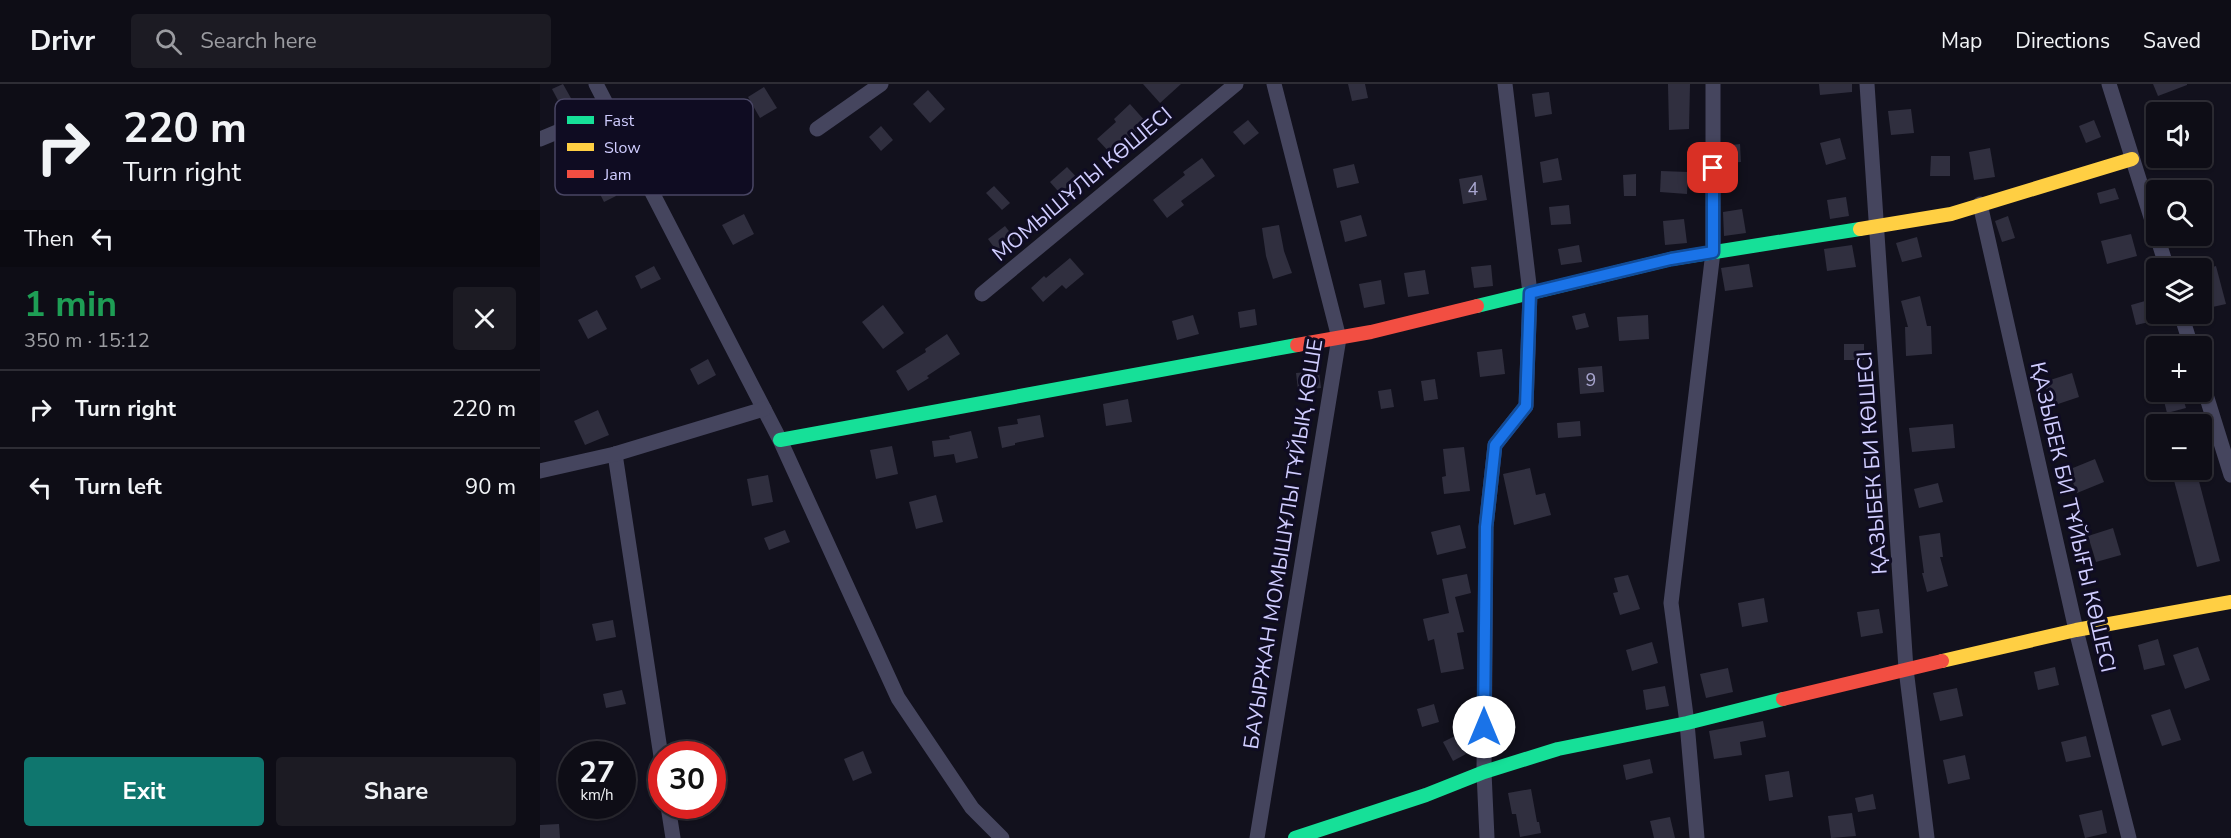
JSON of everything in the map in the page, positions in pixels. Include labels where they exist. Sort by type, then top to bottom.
[{"type":"street","points":[[596,84],[604,99]]},
{"type":"street","points":[[817,129],[881,84]]},
{"type":"street","name":"МОМЫШҰЛЫ КӨШЕСІ","points":[[982,294],[1236,84]]},
{"type":"street","name":"БАУЫРЖАН МОМЫШҰЛЫ ТҰЙЫҚ КӨШЕ","points":[[1257,838],[1339,338],[1274,84]]},
{"type":"street","points":[[1487,838],[1484,772],[1486,527],[1495,445],[1526,406],[1530,293],[1505,84]]},
{"type":"street","points":[[1697,838],[1687,723],[1671,603],[1713,252],[1713,84]]},
{"type":"street","name":"ҚАЗЫБЕК БИ КӨШЕСІ","points":[[1867,84],[1906,669],[1927,838]]},
{"type":"street","points":[[2109,84],[2163,258]]},
{"type":"street","points":[[540,139],[555,133]]},
{"type":"street","points":[[780,440],[1371,332],[1671,259],[1951,214],[2133,159]]},
{"type":"street","points":[[654,195],[780,440],[898,698],[972,808],[1002,838]]},
{"type":"street","name":"ҚАЗЫБЕК БИ ТҰЙЫҒЫ КӨШЕСІ","points":[[1980,204],[2076,630],[2128,838]]},
{"type":"street","points":[[2208,402],[2231,475]]},
{"type":"street","points":[[540,471],[615,454],[764,409]]},
{"type":"street","points":[[615,454],[659,741]]},
{"type":"street","points":[[1295,838],[1426,795],[1484,772],[1558,749],[1687,723],[2076,630],[2231,602]]},
{"type":"street","points":[[670,819],[673,838]]},
{"type":"building","points":[[563,84],[571,99],[557,99],[552,89]]},
{"type":"building","points":[[1143,84],[1181,84],[1160,103]]},
{"type":"building","points":[[1348,84],[1365,84],[1368,98],[1352,101]]},
{"type":"building","points":[[1668,84],[1690,84],[1689,129],[1669,130]]},
{"type":"building","points":[[1819,84],[1852,84],[1852,92],[1820,95]]},
{"type":"building","points":[[2153,84],[2187,84],[2187,85],[2158,96]]},
{"type":"building","points":[[764,87],[777,108],[760,118],[753,106],[753,99],[748,97]]},
{"type":"building","points":[[928,90],[945,109],[930,123],[913,104]]},
{"type":"building","points":[[1549,92],[1552,114],[1535,117],[1532,94]]},
{"type":"building","points":[[1130,104],[1146,122],[1112,155],[1097,139],[1116,122],[1114,119]]},
{"type":"building","points":[[1911,109],[1914,133],[1891,135],[1888,111]]},
{"type":"building","points":[[1248,120],[1259,133],[1244,145],[1233,132]]},
{"type":"building","points":[[2094,120],[2101,137],[2086,143],[2079,126]]},
{"type":"building","points":[[881,126],[893,140],[881,151],[869,137]]},
{"type":"building","points":[[1840,138],[1846,159],[1826,165],[1820,143]]},
{"type":"building","points":[[1740,144],[1741,162],[1723,163],[1723,146]]},
{"type":"building","points":[[1990,148],[1995,177],[1974,180],[1969,152]]},
{"type":"building","points":[[1931,156],[1950,156],[1950,176],[1930,176]]},
{"type":"building","points":[[1202,158],[1215,176],[1181,201],[1184,205],[1167,218],[1153,200],[1185,175],[1183,172]]},
{"type":"building","points":[[1558,158],[1562,180],[1543,183],[1540,162]]},
{"type":"building","points":[[1354,164],[1359,183],[1337,188],[1333,169]]},
{"type":"building","points":[[1067,167],[1082,183],[1065,199],[1050,182]]},
{"type":"building","points":[[1661,171],[1688,172],[1687,194],[1660,192]]},
{"type":"building","points":[[1636,174],[1636,196],[1624,196],[1623,175]]},
{"type":"building","points":[[1482,175],[1487,200],[1463,204],[1459,179]]},
{"type":"building","points":[[994,186],[1010,203],[1002,210],[986,193]]},
{"type":"building","points":[[2115,188],[2119,199],[2100,204],[2097,193]]},
{"type":"building","points":[[600,195],[616,195],[616,196],[604,202]]},
{"type":"building","points":[[1846,197],[1849,216],[1830,219],[1827,200]]},
{"type":"building","points":[[1569,205],[1571,224],[1551,225],[1549,207]]},
{"type":"building","points":[[1742,209],[1746,233],[1724,236],[1723,212]]},
{"type":"building","points":[[744,214],[754,234],[733,245],[722,225]]},
{"type":"building","points":[[1361,215],[1367,236],[1345,242],[1340,221]]},
{"type":"building","points":[[2008,216],[2015,238],[2002,242],[1995,221]]},
{"type":"building","points":[[1684,219],[1687,243],[1665,245],[1663,221]]},
{"type":"building","points":[[1279,225],[1284,251],[1292,273],[1273,279],[1266,256],[1262,228]]},
{"type":"building","points":[[1005,226],[1015,239],[998,253],[988,239]]},
{"type":"building","points":[[2131,234],[2137,256],[2107,264],[2101,241]]},
{"type":"building","points":[[1917,237],[1922,257],[1902,262],[1896,243]]},
{"type":"building","points":[[1579,245],[1582,262],[1561,265],[1558,249]]},
{"type":"building","points":[[1852,245],[1856,267],[1827,271],[1824,249]]},
{"type":"building","points":[[1070,258],[1084,274],[1066,289],[1062,285],[1043,302],[1031,288]]},
{"type":"building","points":[[1749,264],[1753,287],[1725,291],[1721,268]]},
{"type":"building","points":[[1491,265],[1493,286],[1474,288],[1471,267]]},
{"type":"building","points":[[654,266],[661,279],[641,289],[635,276]]},
{"type":"building","points":[[2216,266],[2226,304],[2212,307],[2212,267]]},
{"type":"building","points":[[1425,270],[1429,294],[1408,297],[1404,273]]},
{"type":"building","points":[[1381,280],[1385,304],[1364,308],[1359,284]]},
{"type":"building","points":[[1920,296],[1927,326],[1931,326],[1932,354],[1906,356],[1905,327],[1908,327],[1901,301]]},
{"type":"building","points":[[2146,301],[2146,323],[2136,325],[2131,305]]},
{"type":"building","points":[[883,305],[904,333],[883,349],[862,322]]},
{"type":"building","points":[[1255,309],[1257,325],[1240,328],[1238,312]]},
{"type":"building","points":[[597,310],[607,329],[588,339],[578,320]]},
{"type":"building","points":[[1585,313],[1589,327],[1576,330],[1572,316]]},
{"type":"building","points":[[1193,315],[1199,334],[1177,340],[1172,321]]},
{"type":"building","points":[[1648,315],[1649,339],[1619,341],[1617,317]]},
{"type":"building","points":[[947,334],[960,354],[908,391],[896,371],[926,352],[925,349]]},
{"type":"building","points":[[1844,344],[1864,344],[1864,360],[1844,360]]},
{"type":"building","points":[[1502,349],[1505,374],[1480,377],[1477,352]]},
{"type":"building","points":[[708,359],[716,375],[698,385],[690,369]]},
{"type":"building","points":[[1602,366],[1604,392],[1580,394],[1578,368]]},
{"type":"building","points":[[1319,371],[1321,388],[1298,390],[1296,373]]},
{"type":"building","points":[[2072,373],[2079,397],[2052,406],[2044,382]]},
{"type":"building","points":[[1435,379],[1438,399],[1424,401],[1421,381]]},
{"type":"building","points":[[1391,389],[1394,407],[1381,409],[1378,391]]},
{"type":"building","points":[[1128,399],[1132,422],[1106,426],[1103,404]]},
{"type":"building","points":[[2164,402],[2184,402],[2186,408],[2167,413]]},
{"type":"building","points":[[598,410],[609,435],[585,445],[574,421]]},
{"type":"building","points":[[1040,415],[1044,437],[1002,448],[998,427],[1018,424],[1017,419]]},
{"type":"building","points":[[1580,421],[1581,436],[1558,438],[1557,423]]},
{"type":"building","points":[[1953,424],[1955,448],[1912,452],[1909,428]]},
{"type":"building","points":[[971,431],[978,458],[956,463],[954,454],[934,457],[932,441],[950,439],[949,436]]},
{"type":"building","points":[[892,446],[898,474],[876,479],[870,450]]},
{"type":"building","points":[[1464,447],[1470,491],[1444,494],[1442,477],[1446,476],[1443,449]]},
{"type":"building","points":[[2095,459],[2104,482],[2077,493],[2068,470]]},
{"type":"building","points":[[1530,468],[1536,495],[1545,493],[1551,515],[1514,525],[1503,474]]},
{"type":"building","points":[[768,475],[773,502],[752,506],[747,479]]},
{"type":"building","points":[[2174,480],[2199,480],[2220,561],[2197,567]]},
{"type":"building","points":[[1938,483],[1943,502],[1919,508],[1914,489]]},
{"type":"building","points":[[936,495],[943,522],[916,529],[909,502]]},
{"type":"building","points":[[1460,525],[1466,548],[1437,555],[1431,532]]},
{"type":"building","points":[[2113,528],[2121,555],[2096,562],[2088,536]]},
{"type":"building","points":[[785,530],[790,542],[769,550],[764,538]]},
{"type":"building","points":[[1940,533],[1943,557],[1940,557],[1948,586],[1927,592],[1922,573],[1924,573],[1919,536]]},
{"type":"building","points":[[1467,574],[1471,593],[1455,597],[1464,632],[1457,633],[1464,669],[1441,673],[1434,639],[1428,641],[1423,619],[1449,613],[1442,579]]},
{"type":"building","points":[[1628,575],[1640,609],[1620,615],[1613,593],[1618,592],[1614,578]]},
{"type":"building","points":[[1764,598],[1768,622],[1742,627],[1738,603]]},
{"type":"building","points":[[1879,609],[1883,633],[1861,637],[1857,612]]},
{"type":"building","points":[[613,620],[616,637],[596,641],[592,624]]},
{"type":"building","points":[[2158,639],[2165,665],[2144,670],[2138,645]]},
{"type":"building","points":[[1652,642],[1658,663],[1632,671],[1626,650]]},
{"type":"building","points":[[2198,647],[2210,680],[2185,689],[2173,655]]},
{"type":"building","points":[[2055,667],[2059,685],[2038,690],[2034,672]]},
{"type":"building","points":[[1728,668],[1733,692],[1706,698],[1700,674]]},
{"type":"building","points":[[1665,686],[1669,706],[1646,710],[1643,690]]},
{"type":"building","points":[[1957,688],[1963,716],[1940,721],[1933,693]]},
{"type":"building","points":[[622,690],[626,704],[606,708],[603,694]]},
{"type":"building","points":[[1434,704],[1439,722],[1422,727],[1417,709]]},
{"type":"building","points":[[2170,709],[2181,740],[2162,746],[2151,715]]},
{"type":"building","points":[[1763,721],[1766,737],[1740,742],[1742,755],[1714,759],[1709,731]]},
{"type":"building","points":[[1457,735],[1466,754],[1453,761],[1443,742]]},
{"type":"building","points":[[2086,736],[2091,757],[2066,762],[2061,742]]},
{"type":"building","points":[[863,751],[872,773],[853,781],[844,759]]},
{"type":"building","points":[[1965,755],[1970,779],[1948,784],[1943,760]]},
{"type":"building","points":[[1650,759],[1653,773],[1626,780],[1623,765]]},
{"type":"building","points":[[1789,771],[1793,797],[1769,801],[1765,775]]},
{"type":"building","points":[[1531,789],[1541,833],[1520,837],[1516,814],[1512,814],[1508,793]]},
{"type":"building","points":[[1873,794],[1876,809],[1858,812],[1855,798]]},
{"type":"building","points":[[2102,810],[2107,833],[2085,838],[2079,815]]},
{"type":"building","points":[[1852,813],[1856,836],[1831,838],[1828,816]]},
{"type":"building","points":[[1670,817],[1675,838],[1654,838],[1650,821]]},
{"type":"building","points":[[559,824],[560,838],[540,838],[540,825]]},
{"type":"traffic: fast","points":[[1477,306],[1671,259],[1860,229]]},
{"type":"traffic: fast","points":[[780,440],[1297,345]]},
{"type":"traffic: fast","points":[[1295,838],[1426,795],[1484,772],[1558,749],[1687,723],[1783,699]]},
{"type":"traffic: slow","points":[[1860,229],[1951,214],[2132,159]]},
{"type":"traffic: slow","points":[[1942,661],[2076,630],[2231,602]]},
{"type":"traffic: jam","points":[[1297,345],[1371,332],[1477,306]]},
{"type":"traffic: jam","points":[[1783,699],[1942,661]]},
{"type":"route","points":[[1484,727],[1486,527],[1495,445],[1526,406],[1530,293],[1671,259],[1713,252],[1713,168]]}]
